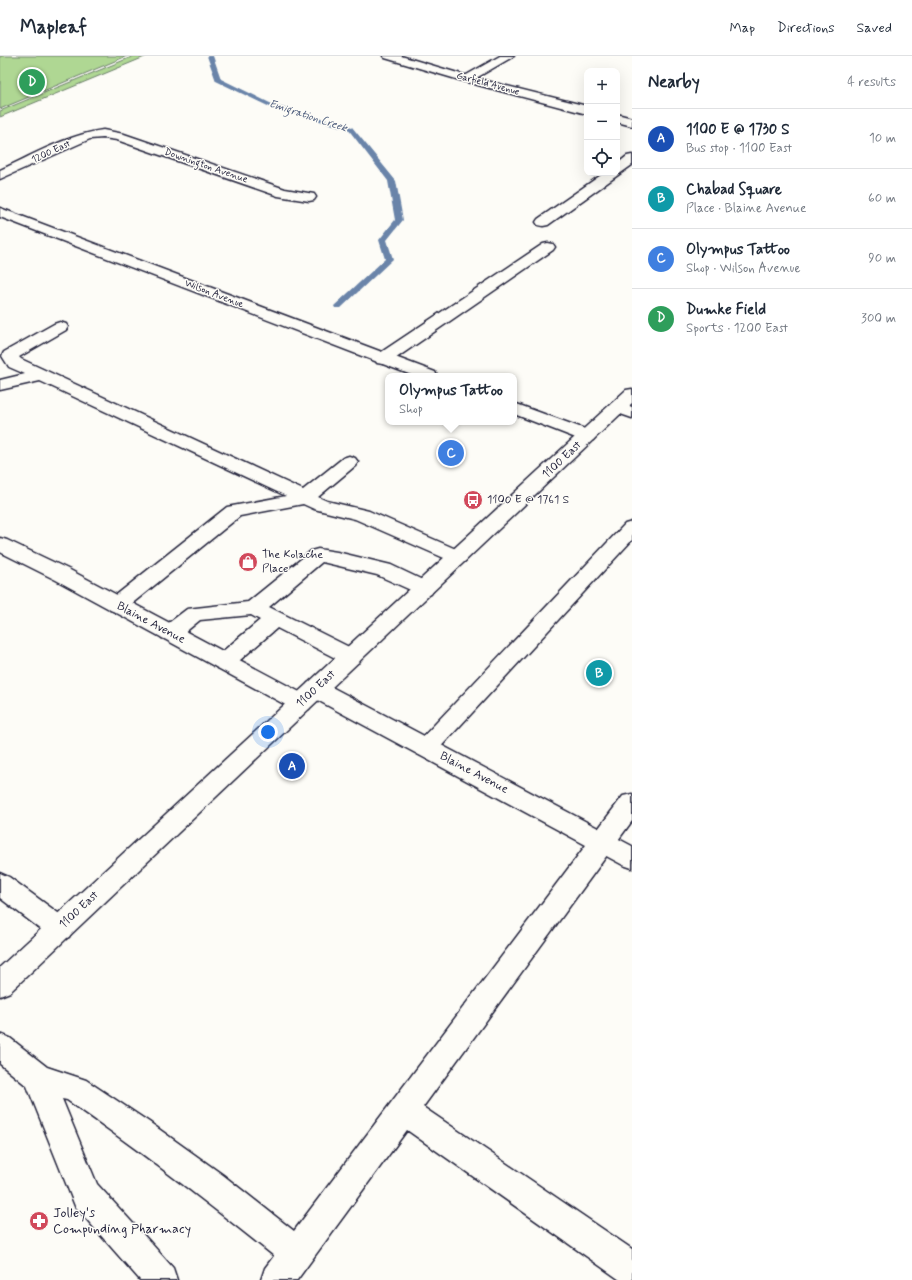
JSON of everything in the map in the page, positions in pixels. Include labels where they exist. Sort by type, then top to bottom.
[{"type":"street","name":"Garfield Avenue","points":[[389,56],[467,79],[584,109]]},
{"type":"street","points":[[467,79],[508,56]]},
{"type":"street","points":[[620,119],[632,122]]},
{"type":"street","name":"1200 East","points":[[0,175],[77,140],[88,136],[103,134]]},
{"type":"street","name":"Downington Avenue","points":[[103,134],[137,142],[283,194],[309,197]]},
{"type":"street","points":[[620,168],[632,159]]},
{"type":"street","points":[[543,222],[609,176]]},
{"type":"street","name":"Wilson Avenue","points":[[0,212],[421,373]]},
{"type":"street","points":[[383,359],[548,246]]},
{"type":"street","points":[[60,327],[10,356],[15,362],[42,376],[305,498],[321,505],[362,516],[458,557]]},
{"type":"street","points":[[0,384],[42,376]]},
{"type":"street","name":"1100 East","points":[[0,984],[587,436],[625,410],[632,394]]},
{"type":"street","points":[[517,409],[587,436]]},
{"type":"street","points":[[117,605],[234,511],[305,498],[349,462]]},
{"type":"street","points":[[426,748],[632,528]]},
{"type":"street","name":"Blaine Avenue","points":[[0,544],[62,575],[224,662],[309,696],[426,748],[632,858]]},
{"type":"street","points":[[170,634],[194,614],[254,608],[318,555],[337,558],[384,570],[424,589]]},
{"type":"street","points":[[254,608],[351,657]]},
{"type":"street","points":[[224,662],[274,619]]},
{"type":"street","points":[[277,1280],[632,803]]},
{"type":"street","points":[[0,884],[60,929]]},
{"type":"street","points":[[0,1047],[38,1077],[76,1090],[95,1103],[212,1186],[297,1254]]},
{"type":"street","points":[[38,1077],[86,1195],[139,1253],[161,1280]]},
{"type":"street","points":[[404,1111],[632,1268]]},
{"type":"green space","points":[[0,56],[127,56],[0,109]]},
{"type":"green space","points":[[134,56],[147,56],[0,117],[0,111]]},
{"type":"waterway","name":"Emigration Creek","points":[[210,56],[218,80],[272,106],[350,128],[392,181],[399,220],[383,240],[389,259],[338,306]]},
{"type":"place","name":"Dumke Field","points":[[32,82]]},
{"type":"place","name":"Olympus Tattoo","points":[[451,453]]},
{"type":"place","name":"1100 E @ 1761 S","points":[[473,500]]},
{"type":"place","name":"The Kolache Place","points":[[248,562]]},
{"type":"place","name":"Chabad Square","points":[[599,673]]},
{"type":"place","name":"1100 E @ 1730 S","points":[[292,766]]},
{"type":"place","name":"Jolley's Compunding Pharmacy","points":[[39,1221]]}]
